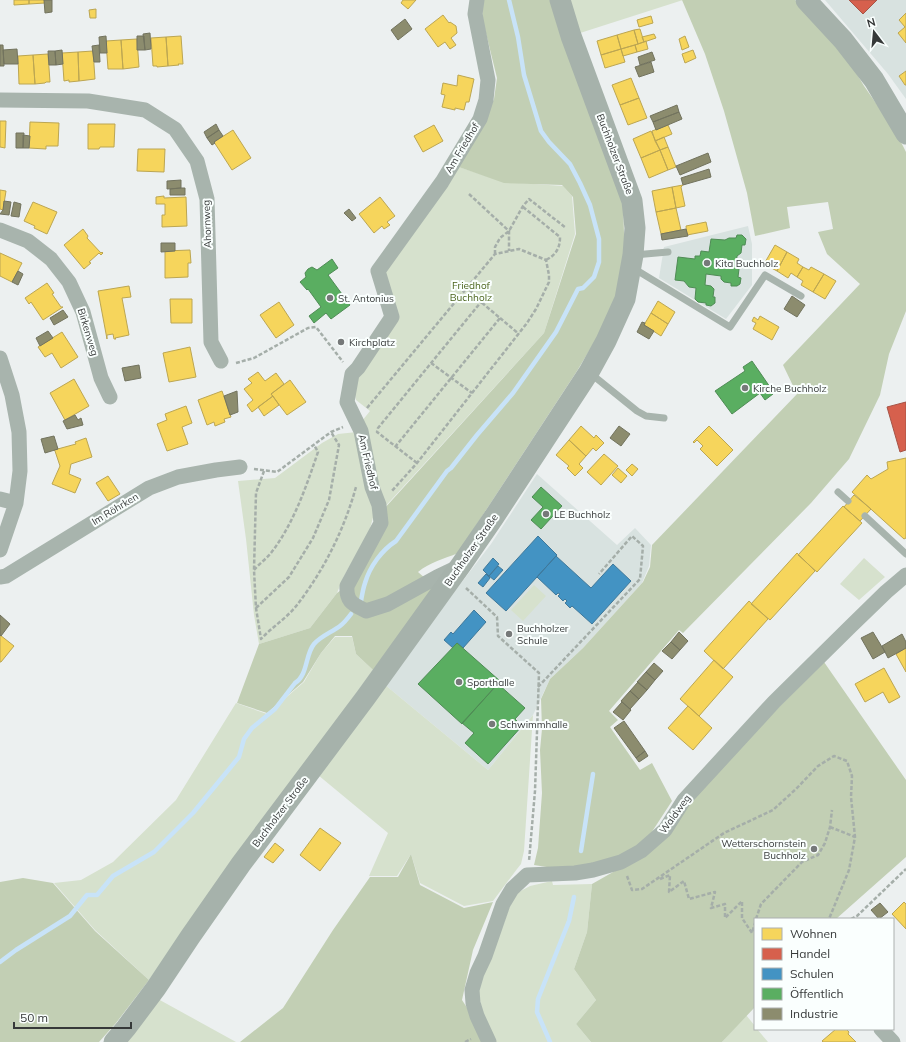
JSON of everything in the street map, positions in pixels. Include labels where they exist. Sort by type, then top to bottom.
[{"type":"street","name":"Am Friedhof","points":[[461,565],[388,604],[372,610],[366,610],[353,604],[346,595],[347,586],[381,523],[380,505],[372,487],[361,431],[347,402],[352,374],[358,368],[392,317],[378,271],[442,182],[480,119],[486,100],[488,80],[476,14],[477,0]]},
{"type":"street","name":"Buchholzer Straße","points":[[114,1042],[156,988],[241,864],[366,697],[461,565],[589,372],[606,341],[625,299],[632,261],[635,228],[632,201],[571,36],[560,0]]},
{"type":"street","points":[[806,0],[843,40],[874,80],[906,134]]},
{"type":"street","name":"Ahornweg","points":[[0,100],[88,101],[145,110],[175,128],[197,161],[207,199],[211,342],[220,361]]},
{"type":"street","name":"Birkenweg","points":[[0,230],[28,241],[51,259],[69,282],[83,312],[101,378],[110,397]]},
{"type":"street","points":[[0,358],[12,395],[19,432],[20,471],[16,503],[0,550]]},
{"type":"street","name":"Im Röhrken","points":[[0,577],[6,576],[149,488],[178,477],[240,467]]},
{"type":"street","points":[[0,499],[16,503]]},
{"type":"street","name":"Waldweg","points":[[527,875],[575,873],[593,870],[621,862],[641,852],[666,830],[684,800],[774,702],[886,592],[906,575]]},
{"type":"street","name":"Waldweg","points":[[886,592],[906,584]]},
{"type":"street","points":[[490,1042],[477,1016],[473,1003],[472,990],[503,904],[512,888],[527,875]]},
{"type":"street","points":[[881,1030],[892,1042]]},
{"type":"lane","points":[[632,261],[668,252]]},
{"type":"lane","points":[[632,261],[730,327],[765,275],[801,296]]},
{"type":"lane","points":[[589,372],[637,411],[646,416],[664,418]]},
{"type":"lane","points":[[838,492],[848,502]]},
{"type":"lane","points":[[865,516],[906,554]]},
{"type":"path","points":[[469,194],[509,231],[509,251]]},
{"type":"path","points":[[240,467],[277,472],[331,432],[356,421],[495,254],[500,238],[509,231],[523,206],[529,199],[566,228]]},
{"type":"path","points":[[523,206],[560,237],[560,245],[557,251],[546,260]]},
{"type":"path","points":[[495,254],[519,249],[546,260]]},
{"type":"path","points":[[380,505],[417,463],[519,334],[536,309],[549,282],[550,275],[546,260]]},
{"type":"path","points":[[467,288],[481,302],[519,334]]},
{"type":"path","points":[[417,463],[377,432],[378,428],[481,302]]},
{"type":"path","points":[[395,447],[500,318]]},
{"type":"path","points":[[220,361],[234,363],[254,358],[308,328],[316,327],[352,374]]},
{"type":"path","points":[[431,363],[472,393]]},
{"type":"path","points":[[256,608],[289,577],[313,538],[329,500],[339,445],[331,432]]},
{"type":"path","points":[[254,570],[271,553],[289,525],[305,490],[318,452],[314,445]]},
{"type":"path","points":[[264,471],[256,492],[254,570],[256,608],[261,639],[296,606],[322,569],[340,533],[350,508],[358,480]]},
{"type":"path","points":[[538,687],[640,579],[643,546],[632,536],[598,574]]},
{"type":"path","points":[[461,565],[470,571],[461,583],[497,617],[498,636],[539,673],[535,791],[527,875]]},
{"type":"path","points":[[621,862],[632,890],[642,889],[724,833],[774,810],[818,766],[834,756],[847,761],[852,776],[851,797],[855,837],[849,870],[829,918]]},
{"type":"path","points":[[756,918],[760,904],[802,862],[818,855],[825,843],[830,827],[832,810]]},
{"type":"path","points":[[830,827],[855,837]]},
{"type":"path","points":[[853,918],[857,916],[906,869]]},
{"type":"path","points":[[656,880],[670,875],[669,892],[684,881],[689,899],[715,892],[711,908],[725,904],[725,918],[742,901],[742,918],[752,933],[754,926]]},
{"type":"shaded area","points":[[825,0],[906,0],[906,99],[888,74]]},
{"type":"shaded area","name":"Kita Buchholz","points":[[748,226],[752,244],[752,285],[726,319],[659,278],[664,247]]},
{"type":"shaded area","name":"Buchholzer Schule","points":[[537,474],[617,545],[635,528],[651,545],[649,566],[642,583],[583,648],[550,679],[533,715],[488,770],[384,684],[491,544]]},
{"type":"green space","points":[[483,0],[550,0],[623,204],[625,261],[616,298],[598,336],[577,371],[458,553],[432,563],[418,572],[435,587],[373,670],[356,654],[352,636],[335,636],[321,653],[303,682],[267,713],[237,703],[259,644],[310,628],[337,593],[351,583],[383,510],[544,333],[576,234],[573,197],[562,185],[504,183],[456,166],[481,129],[494,99],[497,78],[482,17]]},
{"type":"green space","points":[[569,0],[683,0],[577,34]]},
{"type":"green space","points":[[682,0],[795,0],[839,44],[864,86],[896,132],[906,152],[906,311],[889,354],[880,395],[849,459],[811,503],[683,633],[679,630],[609,711],[618,720],[610,727],[640,770],[652,763],[672,801],[644,844],[616,859],[589,865],[553,868],[534,865],[538,848],[542,793],[540,750],[542,729],[541,699],[550,679],[583,648],[643,582],[650,567],[652,545],[797,394],[783,365],[860,284],[827,254],[818,232],[833,229],[828,202],[787,207],[790,228],[755,236],[747,193],[724,111],[705,54]]},
{"type":"green space","name":"Friedhof Buchholz","points":[[456,166],[504,182],[563,186],[572,196],[575,234],[544,333],[382,510],[374,514],[369,532],[344,576],[337,593],[310,628],[259,644],[254,615],[238,481],[275,478],[322,443],[338,434],[357,432],[362,421],[370,411],[356,400],[352,381],[393,318],[382,277]]},
{"type":"green space","points":[[864,558],[885,577],[859,600],[840,584]]},
{"type":"green space","points":[[534,585],[546,596],[523,621],[511,610]]},
{"type":"green space","points":[[335,637],[352,637],[356,654],[373,670],[149,980],[95,930],[54,883],[81,880],[113,862],[176,800],[236,703],[267,714],[304,682],[321,653]]},
{"type":"green space","points":[[824,662],[906,780],[906,857],[837,918],[754,918],[754,1008],[722,1042],[591,1042],[576,1024],[596,1000],[574,969],[587,932],[592,884],[643,855],[691,797]]},
{"type":"green space","points":[[384,684],[488,770],[533,715],[524,851],[521,864],[493,901],[464,906],[420,883],[411,854],[397,876],[369,876],[388,833],[318,775]]},
{"type":"green space","points":[[411,854],[420,885],[464,908],[493,902],[473,950],[462,1000],[489,1042],[240,1042],[283,1008],[333,930],[370,877],[398,877]]},
{"type":"green space","points":[[23,878],[53,883],[95,931],[149,980],[116,1023],[99,1042],[0,1042],[0,882]]},
{"type":"green space","points":[[552,881],[553,885],[592,884],[587,932],[574,969],[596,1000],[576,1024],[591,1042],[496,1042],[482,1012],[478,989],[509,908],[517,893],[530,886]]},
{"type":"green space","points":[[158,999],[236,1042],[126,1042]]},
{"type":"green space","points":[[746,1015],[754,1025],[754,1030],[758,1030],[768,1042],[722,1042]]},
{"type":"building: Wohnen","points":[[14,0],[29,0],[29,4],[14,5]]},
{"type":"building: Wohnen","points":[[29,0],[44,0],[45,3],[29,4]]},
{"type":"building: Wohnen","points":[[403,0],[416,0],[408,9],[401,3]]},
{"type":"building: Wohnen","points":[[96,9],[96,18],[90,18],[89,10]]},
{"type":"building: Wohnen","points":[[906,13],[906,43],[898,33],[905,27],[899,20]]},
{"type":"building: Wohnen","points":[[443,15],[449,23],[450,22],[456,26],[457,33],[451,38],[456,45],[450,49],[445,42],[438,47],[425,29]]},
{"type":"building: Wohnen","points":[[651,16],[653,23],[639,27],[637,20]]},
{"type":"building: Wohnen","points":[[640,29],[644,42],[638,44],[634,30]]},
{"type":"building: Wohnen","points":[[634,30],[638,44],[621,49],[617,35]]},
{"type":"building: Wohnen","points":[[654,34],[656,38],[644,42],[642,37]]},
{"type":"building: Wohnen","points":[[617,35],[621,49],[601,55],[597,41]]},
{"type":"building: Wohnen","points":[[181,36],[183,64],[168,66],[166,37]]},
{"type":"building: Wohnen","points":[[685,36],[689,47],[682,50],[679,39]]},
{"type":"building: Wohnen","points":[[166,37],[168,66],[153,66],[151,38]]},
{"type":"building: Wohnen","points":[[137,39],[139,67],[123,69],[121,40]]},
{"type":"building: Wohnen","points":[[121,40],[123,69],[108,69],[106,41]]},
{"type":"building: Wohnen","points":[[646,41],[648,49],[637,52],[635,45]]},
{"type":"building: Wohnen","points":[[635,45],[637,52],[623,56],[621,49]]},
{"type":"building: Wohnen","points":[[621,49],[625,62],[605,68],[601,55]]},
{"type":"building: Wohnen","points":[[693,50],[696,58],[685,63],[682,54]]},
{"type":"building: Wohnen","points":[[93,51],[95,79],[79,81],[78,52]]},
{"type":"building: Wohnen","points":[[78,52],[79,81],[64,81],[62,53]]},
{"type":"building: Wohnen","points":[[48,54],[50,82],[35,84],[33,55]]},
{"type":"building: Wohnen","points":[[33,55],[35,84],[19,84],[18,56]]},
{"type":"building: Wohnen","points":[[906,71],[906,85],[905,85],[899,76]]},
{"type":"building: Wohnen","points":[[458,75],[474,79],[469,102],[466,102],[464,110],[455,108],[455,110],[442,107],[445,95],[441,94],[443,83],[457,86]]},
{"type":"building: Wohnen","points":[[631,78],[639,98],[620,105],[612,85]]},
{"type":"building: Wohnen","points":[[639,98],[647,118],[628,125],[620,105]]},
{"type":"building: Wohnen","points":[[0,121],[6,121],[5,148],[0,147]]},
{"type":"building: Wohnen","points":[[30,122],[59,123],[58,146],[46,146],[46,149],[29,148]]},
{"type":"building: Wohnen","points":[[88,124],[115,124],[114,147],[88,149]]},
{"type":"building: Wohnen","points":[[434,125],[443,141],[423,152],[414,136]]},
{"type":"building: Wohnen","points":[[668,125],[672,134],[655,141],[652,131]]},
{"type":"building: Wohnen","points":[[233,130],[251,158],[232,170],[214,142]]},
{"type":"building: Wohnen","points":[[651,131],[660,150],[641,158],[633,139]]},
{"type":"building: Wohnen","points":[[664,137],[668,147],[660,150],[655,141]]},
{"type":"building: Wohnen","points":[[668,147],[676,167],[668,170],[660,150]]},
{"type":"building: Wohnen","points":[[138,149],[165,149],[164,172],[137,171]]},
{"type":"building: Wohnen","points":[[660,150],[668,170],[649,178],[641,158]]},
{"type":"building: Wohnen","points":[[683,185],[681,187],[685,206],[676,208],[672,187]]},
{"type":"building: Wohnen","points":[[672,187],[676,208],[656,212],[652,191]]},
{"type":"building: Wohnen","points":[[0,190],[6,191],[3,210],[0,209]]},
{"type":"building: Wohnen","points":[[164,196],[164,198],[186,197],[187,226],[162,227],[162,215],[165,215],[165,204],[156,204],[156,197]]},
{"type":"building: Wohnen","points":[[380,197],[395,216],[387,222],[390,225],[384,229],[382,226],[374,233],[359,214]]},
{"type":"building: Wohnen","points":[[33,202],[57,212],[47,234],[24,221]]},
{"type":"building: Wohnen","points":[[676,208],[681,230],[661,234],[656,212]]},
{"type":"building: Wohnen","points":[[706,222],[708,231],[687,235],[686,226]]},
{"type":"building: Wohnen","points":[[83,229],[88,236],[87,238],[101,253],[103,253],[101,255],[99,253],[84,269],[64,245]]},
{"type":"building: Wohnen","points":[[775,245],[787,252],[777,271],[764,264]]},
{"type":"building: Wohnen","points":[[190,250],[191,263],[188,263],[188,277],[165,278],[165,251]]},
{"type":"building: Wohnen","points":[[787,252],[799,259],[797,263],[803,267],[797,277],[791,273],[788,278],[777,271]]},
{"type":"building: Wohnen","points":[[0,253],[22,263],[12,282],[0,276]]},
{"type":"building: Wohnen","points":[[803,267],[809,270],[811,267],[824,274],[813,292],[801,285],[803,281],[797,277]]},
{"type":"building: Wohnen","points":[[824,274],[836,281],[825,299],[813,292]]},
{"type":"building: Wohnen","points":[[47,283],[54,293],[52,294],[61,307],[63,307],[43,320],[31,302],[29,304],[25,298]]},
{"type":"building: Wohnen","points":[[129,286],[131,297],[122,298],[129,335],[114,339],[113,334],[107,335],[107,339],[98,291]]},
{"type":"building: Wohnen","points":[[170,299],[192,299],[192,323],[171,323]]},
{"type":"building: Wohnen","points":[[658,301],[675,312],[668,324],[651,313]]},
{"type":"building: Wohnen","points":[[279,302],[294,325],[276,338],[260,315]]},
{"type":"building: Wohnen","points":[[651,313],[668,324],[661,336],[644,325]]},
{"type":"building: Wohnen","points":[[760,316],[779,327],[772,340],[753,329],[756,323],[752,321],[754,317],[758,320]]},
{"type":"building: Wohnen","points":[[62,332],[78,357],[61,368],[52,353],[45,357],[38,347]]},
{"type":"building: Wohnen","points":[[190,347],[196,377],[169,382],[163,353]]},
{"type":"building: Wohnen","points":[[258,372],[265,381],[276,373],[284,384],[271,394],[273,396],[252,412],[247,405],[253,400],[244,389],[252,383],[248,379]]},
{"type":"building: Wohnen","points":[[74,379],[89,406],[65,420],[50,393]]},
{"type":"building: Wohnen","points":[[290,380],[306,402],[287,415],[271,394]]},
{"type":"building: Wohnen","points":[[222,391],[231,417],[224,419],[225,422],[215,426],[214,422],[207,425],[198,400]]},
{"type":"building: Wohnen","points":[[273,396],[279,405],[264,416],[258,407]]},
{"type":"building: Wohnen","points":[[186,406],[192,423],[182,427],[188,444],[167,451],[157,424],[167,420],[165,414]]},
{"type":"building: Wohnen","points":[[581,426],[594,438],[596,435],[604,443],[596,451],[593,448],[586,456],[569,440]]},
{"type":"building: Wohnen","points":[[709,426],[733,450],[717,466],[700,449],[703,446],[697,440],[694,443],[693,442]]},
{"type":"building: Wohnen","points":[[86,438],[92,457],[71,464],[69,474],[81,479],[75,493],[52,484],[60,466],[54,450],[76,444],[75,442]]},
{"type":"building: Wohnen","points":[[569,440],[586,456],[579,464],[583,468],[575,476],[567,468],[569,466],[556,455]]},
{"type":"building: Wohnen","points":[[604,454],[618,466],[601,485],[587,472]]},
{"type":"building: Wohnen","points":[[906,458],[906,538],[904,539],[852,492],[867,475],[871,479],[888,469],[887,462]]},
{"type":"building: Wohnen","points":[[632,464],[638,469],[632,476],[626,470]]},
{"type":"building: Wohnen","points":[[618,468],[627,476],[621,483],[612,475]]},
{"type":"building: Wohnen","points":[[108,476],[120,494],[108,501],[96,483]]},
{"type":"building: Wohnen","points":[[854,495],[871,509],[860,521],[844,507]]},
{"type":"building: Wohnen","points":[[843,506],[862,523],[817,572],[798,555]]},
{"type":"building: Wohnen","points":[[797,553],[815,571],[770,620],[751,604]]},
{"type":"building: Wohnen","points":[[749,601],[768,619],[723,669],[704,651]]},
{"type":"building: Wohnen","points":[[0,635],[14,646],[1,662],[0,662]]},
{"type":"building: Wohnen","points":[[906,648],[906,672],[896,654]]},
{"type":"building: Wohnen","points":[[714,660],[733,677],[699,716],[680,699]]},
{"type":"building: Wohnen","points":[[884,668],[900,697],[889,703],[883,692],[865,702],[855,684]]},
{"type":"building: Wohnen","points":[[688,706],[712,728],[693,750],[668,728]]},
{"type":"building: Wohnen","points":[[320,828],[341,843],[320,871],[300,855]]},
{"type":"building: Wohnen","points":[[275,843],[284,850],[273,863],[264,857]]},
{"type":"building: Wohnen","points":[[904,902],[906,904],[906,929],[892,914]]},
{"type":"building: Wohnen","points":[[835,1030],[847,1030],[849,1032],[848,1034],[856,1042],[823,1042],[822,1041]]},
{"type":"building: Handel","points":[[849,0],[877,0],[863,14]]},
{"type":"building: Handel","points":[[906,402],[906,450],[900,452],[887,407]]},
{"type":"building: Schulen","points":[[538,536],[557,555],[506,611],[486,593]]},
{"type":"building: Schulen","points":[[556,556],[591,588],[613,564],[631,581],[592,624],[572,606],[570,608],[565,603],[567,601],[565,599],[563,601],[558,596],[560,594],[558,593],[556,595],[537,577]]},
{"type":"building: Schulen","points":[[493,558],[499,564],[489,576],[483,570]]},
{"type":"building: Schulen","points":[[498,566],[503,570],[494,580],[489,576]]},
{"type":"building: Schulen","points":[[486,574],[490,578],[483,587],[478,583]]},
{"type":"building: Schulen","points":[[474,610],[486,622],[463,648],[457,643],[453,648],[444,640],[451,632],[453,634]]},
{"type":"building: Öffentlich","points":[[737,235],[742,235],[746,239],[745,245],[742,245],[741,253],[737,256],[736,266],[739,269],[738,277],[741,278],[740,284],[737,286],[731,286],[731,283],[724,282],[721,279],[721,276],[706,274],[705,285],[711,286],[714,289],[713,297],[715,297],[715,303],[711,306],[706,305],[706,303],[698,302],[695,299],[696,288],[689,287],[684,281],[675,280],[678,257],[695,259],[695,256],[700,256],[701,251],[709,252],[711,239],[725,240],[729,238],[736,238]]},
{"type":"building: Öffentlich","name":"St. Antonius","points":[[332,259],[338,268],[328,275],[350,305],[331,319],[326,313],[314,323],[309,316],[321,307],[308,289],[307,290],[300,282],[306,277],[305,273],[308,269],[312,267],[317,270]]},
{"type":"building: Öffentlich","name":"Kirche Buchholz","points":[[752,361],[770,387],[768,388],[773,394],[765,400],[760,393],[732,414],[715,391],[745,371],[743,367]]},
{"type":"building: Öffentlich","name":"LE Buchholz","points":[[541,487],[562,506],[541,529],[531,520],[543,507],[532,497]]},
{"type":"building: Öffentlich","name":"Sporthalle","points":[[457,643],[500,681],[462,724],[418,684]]},
{"type":"building: Öffentlich","name":"Schwimmhalle","points":[[498,684],[525,708],[515,719],[522,726],[488,764],[465,743],[474,733],[462,723]]},
{"type":"building: Industrie","points":[[44,0],[52,0],[52,12],[45,13]]},
{"type":"building: Industrie","points":[[405,19],[412,29],[398,40],[391,30]]},
{"type":"building: Industrie","points":[[150,33],[151,49],[145,50],[143,34]]},
{"type":"building: Industrie","points":[[106,36],[107,53],[100,53],[99,37]]},
{"type":"building: Industrie","points":[[137,36],[144,36],[145,50],[137,50]]},
{"type":"building: Industrie","points":[[0,45],[3,45],[4,66],[0,66]]},
{"type":"building: Industrie","points":[[99,45],[100,62],[94,62],[92,46]]},
{"type":"building: Industrie","points":[[17,49],[18,64],[4,64],[3,50]]},
{"type":"building: Industrie","points":[[62,50],[63,64],[56,65],[55,51]]},
{"type":"building: Industrie","points":[[48,51],[55,51],[56,65],[49,65]]},
{"type":"building: Industrie","points":[[652,52],[655,60],[640,65],[638,57]]},
{"type":"building: Industrie","points":[[651,62],[654,72],[639,77],[635,67]]},
{"type":"building: Industrie","points":[[677,105],[679,112],[653,122],[650,116]]},
{"type":"building: Industrie","points":[[679,112],[682,119],[656,130],[653,122]]},
{"type":"building: Industrie","points":[[216,124],[219,130],[207,138],[204,132]]},
{"type":"building: Industrie","points":[[219,130],[223,136],[212,145],[207,138]]},
{"type":"building: Industrie","points":[[16,133],[24,133],[23,148],[16,148]]},
{"type":"building: Industrie","points":[[23,135],[30,136],[29,148],[23,148]]},
{"type":"building: Industrie","points":[[708,153],[711,162],[680,175],[676,166]]},
{"type":"building: Industrie","points":[[709,169],[711,177],[683,185],[681,178]]},
{"type":"building: Industrie","points":[[181,180],[181,188],[167,189],[167,181]]},
{"type":"building: Industrie","points":[[185,188],[185,195],[170,195],[170,189]]},
{"type":"building: Industrie","points":[[4,201],[11,202],[9,215],[0,214],[3,210]]},
{"type":"building: Industrie","points":[[14,202],[21,204],[19,217],[11,216]]},
{"type":"building: Industrie","points":[[349,209],[356,218],[352,221],[344,213]]},
{"type":"building: Industrie","points":[[686,229],[688,236],[662,240],[661,234]]},
{"type":"building: Industrie","points":[[161,243],[175,243],[175,251],[161,252]]},
{"type":"building: Industrie","points":[[18,271],[23,274],[18,285],[12,282]]},
{"type":"building: Industrie","points":[[792,296],[805,305],[797,317],[784,309]]},
{"type":"building: Industrie","points":[[63,310],[68,317],[54,325],[50,318]]},
{"type":"building: Industrie","points":[[642,322],[654,331],[649,339],[637,332]]},
{"type":"building: Industrie","points":[[48,331],[53,338],[40,346],[36,338]]},
{"type":"building: Industrie","points":[[139,365],[141,378],[125,381],[122,368]]},
{"type":"building: Industrie","points":[[237,391],[238,412],[230,415],[224,396]]},
{"type":"building: Industrie","points":[[75,415],[78,420],[81,418],[83,425],[67,429],[63,421]]},
{"type":"building: Industrie","points":[[619,426],[630,434],[621,446],[610,438]]},
{"type":"building: Industrie","points":[[54,436],[58,449],[45,453],[41,439]]},
{"type":"building: Industrie","points":[[0,615],[10,624],[1,636],[0,635]]},
{"type":"building: Industrie","points":[[679,632],[688,641],[680,650],[671,642]]},
{"type":"building: Industrie","points":[[873,632],[885,652],[873,659],[861,638]]},
{"type":"building: Industrie","points":[[902,634],[906,642],[906,648],[888,658],[882,646]]},
{"type":"building: Industrie","points":[[671,642],[680,650],[672,659],[662,651]]},
{"type":"building: Industrie","points":[[654,663],[663,671],[655,680],[646,672]]},
{"type":"building: Industrie","points":[[646,672],[655,680],[647,690],[637,682]]},
{"type":"building: Industrie","points":[[638,682],[647,690],[639,699],[630,691]]},
{"type":"building: Industrie","points":[[630,691],[639,699],[630,709],[621,701]]},
{"type":"building: Industrie","points":[[622,702],[631,710],[623,720],[613,712]]},
{"type":"building: Industrie","points":[[624,721],[645,751],[636,758],[614,728]]},
{"type":"building: Industrie","points":[[645,751],[648,756],[639,762],[636,758]]},
{"type":"building: Industrie","points":[[880,903],[888,912],[878,918],[871,910]]},
{"type":"waterway","points":[[361,601],[367,577],[377,559],[396,541],[447,471],[513,393],[556,332],[578,289],[583,288],[594,277],[599,262],[599,239],[590,205],[570,164],[549,142],[541,131],[524,75],[518,37],[509,0]]},
{"type":"waterway","points":[[0,962],[16,950],[70,916],[87,895],[97,895],[113,876],[154,852],[193,813],[239,757],[244,739],[252,728],[275,709],[302,675],[314,644],[341,625],[351,614]]},
{"type":"waterway","points":[[581,851],[593,774]]},
{"type":"waterway","points":[[550,1042],[537,1012],[538,999],[569,921],[574,897]]},
{"type":"place","name":"Kita Buchholz","points":[[707,263]]},
{"type":"place","name":"St. Antonius","points":[[330,298]]},
{"type":"place","name":"Kirchplatz","points":[[341,342]]},
{"type":"place","name":"Kirche Buchholz","points":[[745,388]]},
{"type":"place","name":"LE Buchholz","points":[[546,514]]},
{"type":"place","name":"Buchholzer Schule","points":[[509,634]]},
{"type":"place","name":"Sporthalle","points":[[459,682]]},
{"type":"place","name":"Schwimmhalle","points":[[492,724]]},
{"type":"place","name":"Wetterschornstein Buchholz","points":[[814,849]]}]
